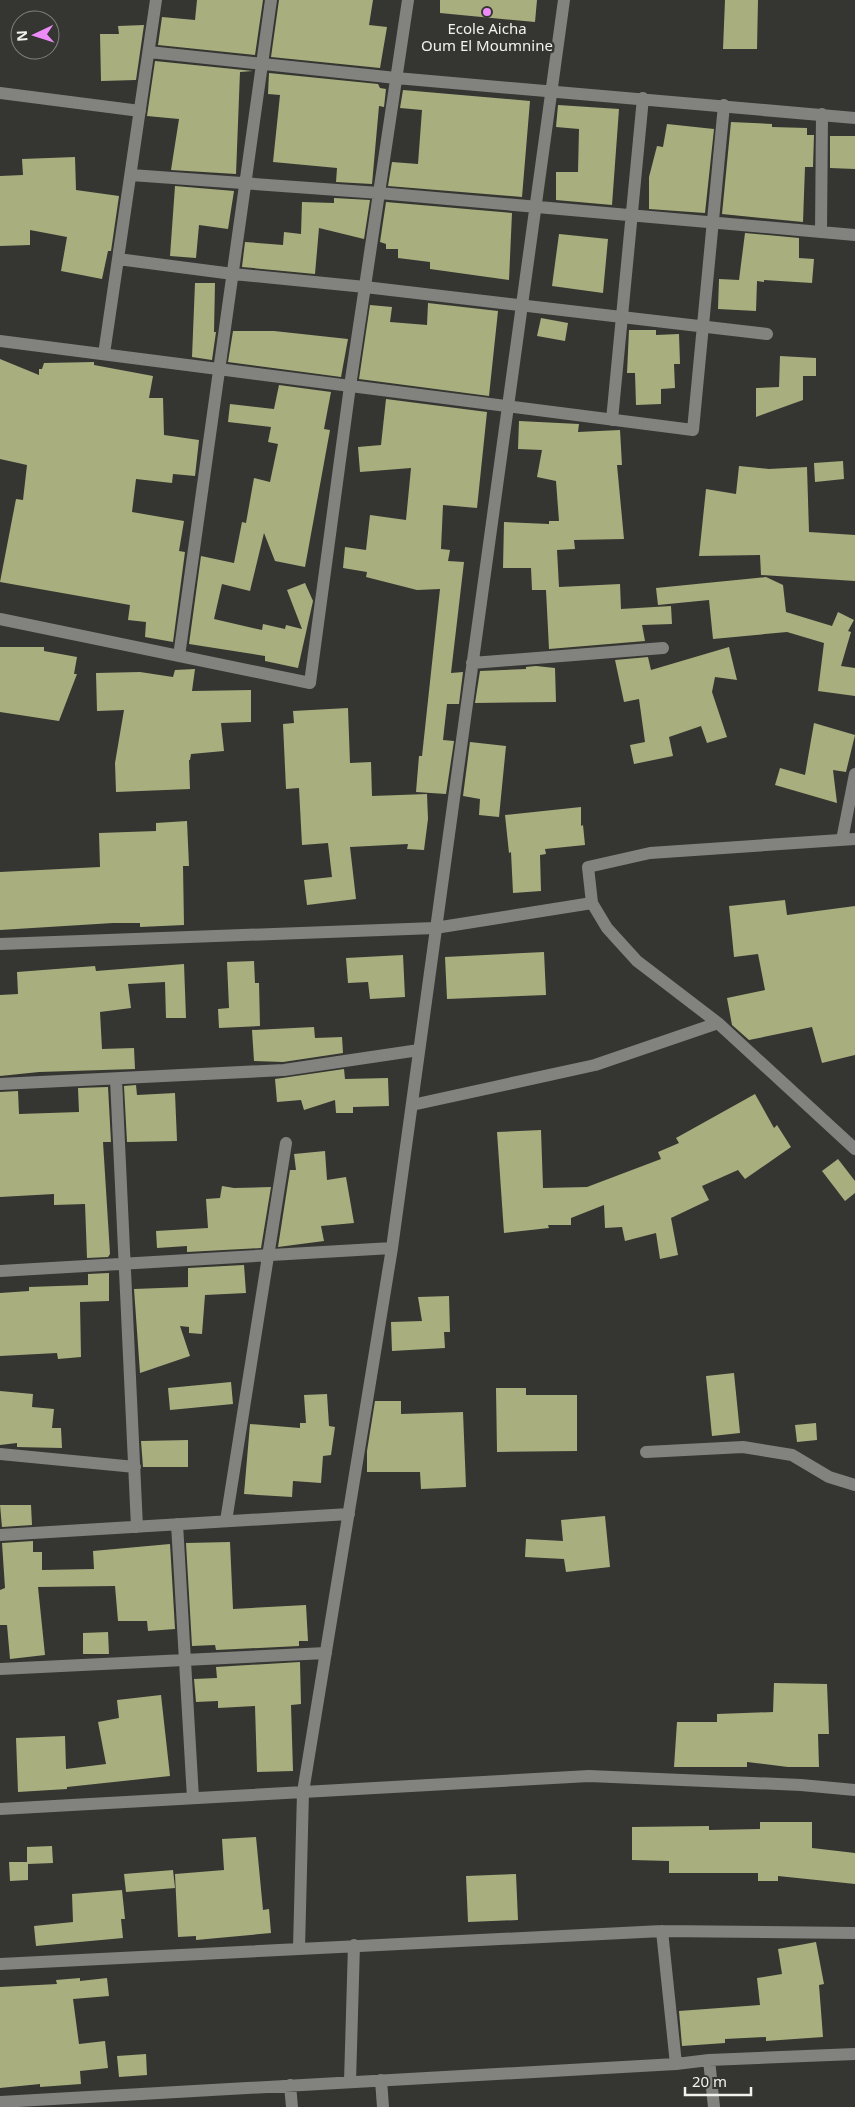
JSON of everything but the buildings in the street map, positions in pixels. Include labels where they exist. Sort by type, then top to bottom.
[{"type":"street","points":[[104,354],[156,0]]},
{"type":"street","points":[[179,656],[271,0]]},
{"type":"street","points":[[0,619],[310,683],[350,386],[408,0]]},
{"type":"street","points":[[299,1948],[304,1792],[392,1248],[564,0]]},
{"type":"street","points":[[149,52],[396,78],[724,105],[855,118]]},
{"type":"street","points":[[0,92],[140,111]]},
{"type":"street","points":[[612,420],[643,98]]},
{"type":"street","points":[[0,341],[693,430],[724,105]]},
{"type":"street","points":[[821,232],[822,114]]},
{"type":"street","points":[[131,175],[379,193],[855,235]]},
{"type":"street","points":[[118,259],[233,274],[365,287],[767,334]]},
{"type":"street","points":[[472,663],[663,648]]},
{"type":"street","points":[[855,774],[849,839],[650,853],[588,867],[592,903],[608,928],[637,961],[718,1023],[855,1149]]},
{"type":"street","points":[[0,944],[435,928],[592,903]]},
{"type":"street","points":[[412,1105],[595,1065],[718,1023]]},
{"type":"street","points":[[0,1084],[284,1070],[419,1050]]},
{"type":"street","points":[[116,1079],[137,1527]]},
{"type":"street","points":[[226,1522],[286,1143]]},
{"type":"street","points":[[0,1272],[392,1248]]},
{"type":"street","points":[[646,1452],[753,1448],[792,1455],[829,1477],[855,1485]]},
{"type":"street","points":[[0,1454],[135,1467]]},
{"type":"street","points":[[0,1535],[349,1514]]},
{"type":"street","points":[[177,1524],[194,1798]]},
{"type":"street","points":[[0,1669],[326,1653]]},
{"type":"street","points":[[0,1809],[589,1776],[801,1785],[855,1790]]},
{"type":"street","points":[[0,1964],[662,1931],[855,1933]]},
{"type":"street","points":[[662,1931],[676,2064]]},
{"type":"street","points":[[350,2082],[354,1946]]},
{"type":"street","points":[[0,2102],[676,2064],[709,2060],[855,2054]]},
{"type":"street","points":[[709,2060],[714,2107]]},
{"type":"street","points":[[381,2080],[383,2107]]},
{"type":"street","points":[[290,2085],[292,2107]]},
{"type":"place","name":"Ecole Aicha Oum El Moumnine","points":[[487,12]]}]
